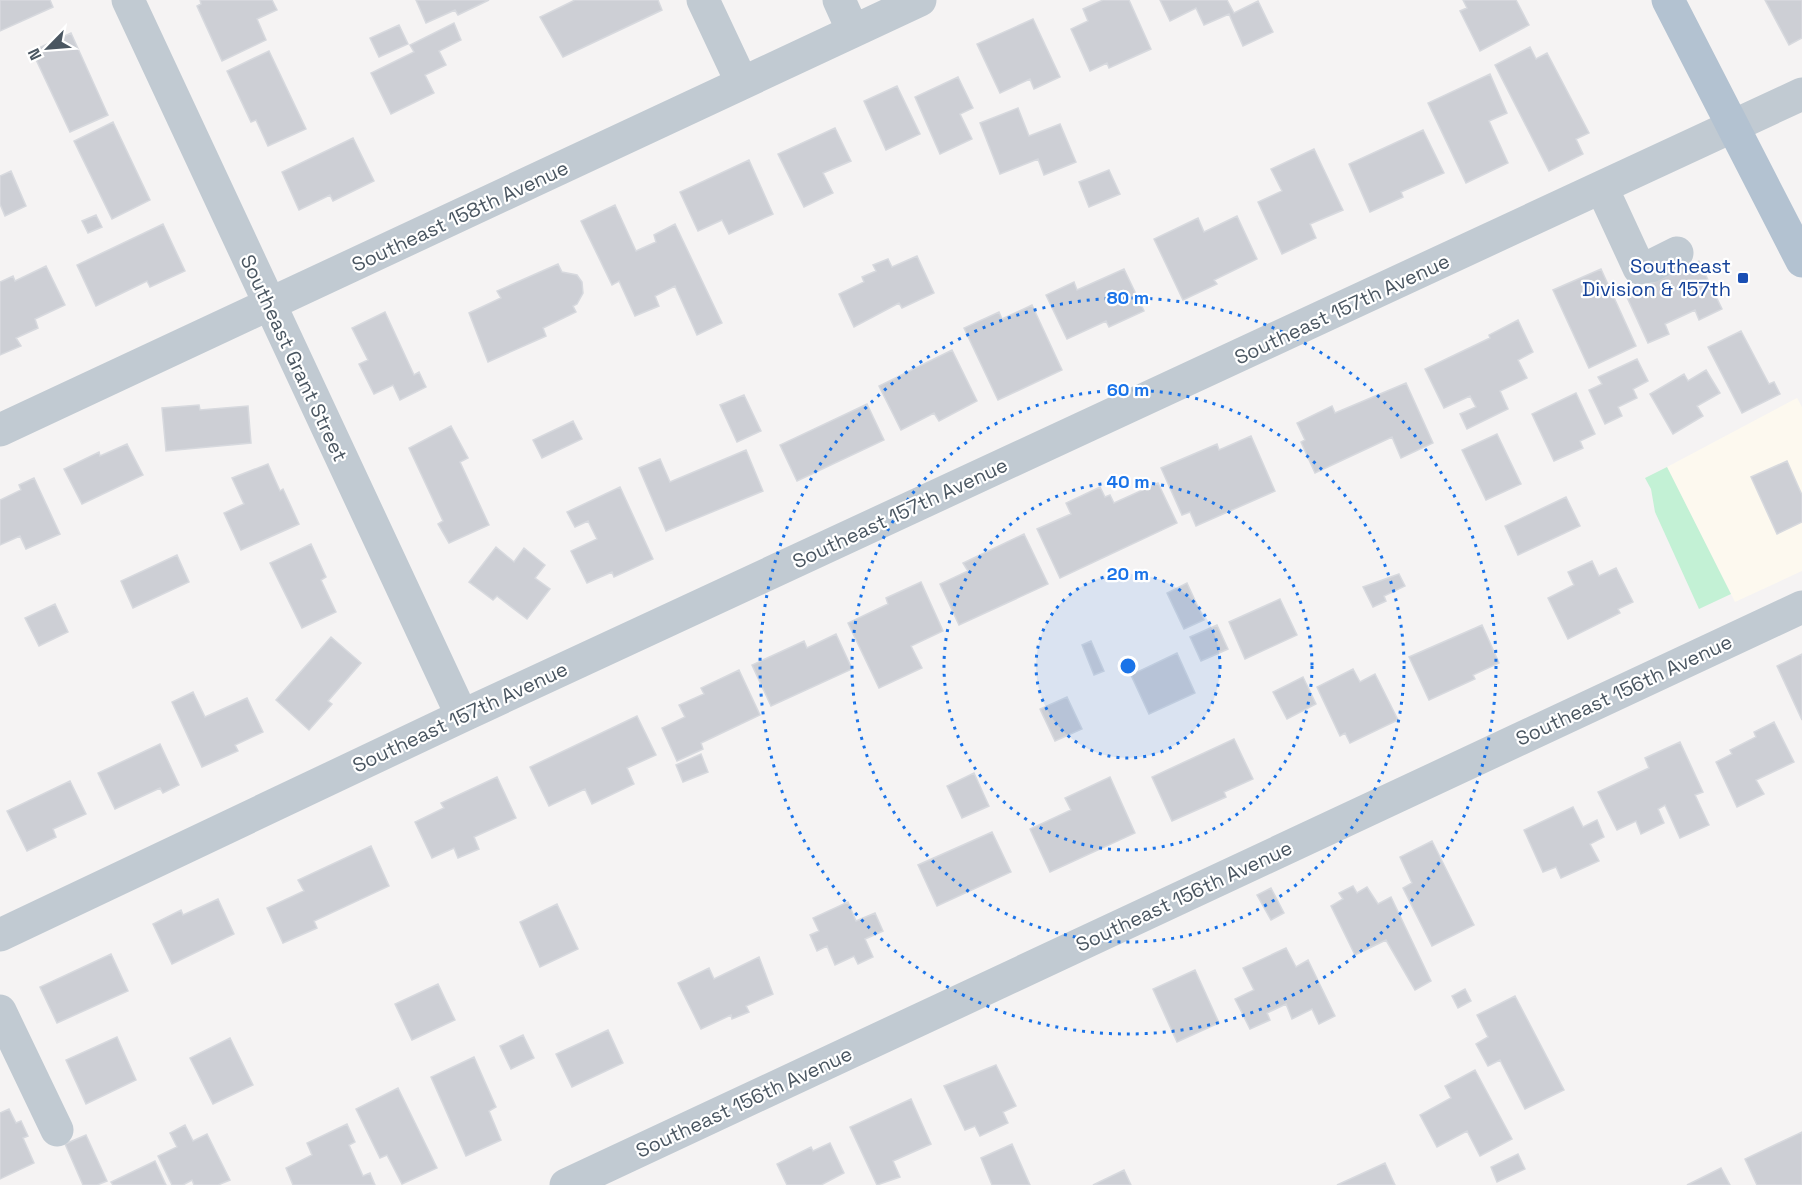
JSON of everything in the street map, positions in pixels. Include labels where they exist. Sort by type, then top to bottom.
[{"type":"main road","points":[[1668,0],[1733,126],[1798,243]]},
{"type":"street","name":"Southeast Grant Street","points":[[128,0],[462,716]]},
{"type":"street","points":[[703,0],[742,83]]},
{"type":"street","points":[[838,0],[853,31]]},
{"type":"street","name":"Southeast 158th Avenue","points":[[0,430],[920,0]]},
{"type":"street","name":"Southeast 157th Avenue","points":[[0,935],[462,716],[1802,94]]},
{"type":"street","points":[[1602,188],[1639,268],[1651,266],[1677,253]]},
{"type":"street","name":"Southeast 156th Avenue","points":[[566,1185],[1802,607]]},
{"type":"street","points":[[0,1011],[57,1130]]},
{"type":"shaded area","points":[[1797,398],[1802,407],[1802,571],[1735,602],[1667,467]]},
{"type":"green space","points":[[1667,467],[1731,594],[1699,609],[1655,512],[1651,489],[1645,478]]},
{"type":"building","points":[[0,0],[50,0],[53,7],[0,31]]},
{"type":"building","points":[[200,0],[272,0],[277,10],[257,19],[266,40],[222,61],[197,6],[201,4]]},
{"type":"building","points":[[416,0],[489,0],[458,15],[455,10],[426,23]]},
{"type":"building","points":[[575,0],[658,0],[662,10],[563,57],[540,17]]},
{"type":"building","points":[[1103,0],[1129,0],[1151,49],[1109,68],[1107,63],[1090,71],[1071,29],[1088,21],[1083,9]]},
{"type":"building","points":[[1160,0],[1227,0],[1234,13],[1258,1],[1273,32],[1243,46],[1229,14],[1204,25],[1196,8],[1170,21]]},
{"type":"building","points":[[1463,0],[1516,0],[1529,25],[1480,51],[1460,11],[1467,8]]},
{"type":"building","points":[[1765,0],[1802,0],[1802,38],[1789,45]]},
{"type":"building","points":[[1033,19],[1060,77],[1034,89],[1030,79],[1000,93],[977,44]]},
{"type":"building","points":[[454,23],[461,40],[439,51],[446,65],[425,75],[434,93],[391,114],[371,73],[414,52],[410,45]]},
{"type":"building","points":[[399,25],[408,44],[379,57],[370,38]]},
{"type":"building","points":[[71,33],[108,115],[70,132],[32,51]]},
{"type":"building","points":[[1530,47],[1536,59],[1547,53],[1589,133],[1576,139],[1583,154],[1549,171],[1495,65]]},
{"type":"building","points":[[269,51],[306,129],[268,146],[256,120],[251,122],[227,71]]},
{"type":"building","points":[[1490,74],[1507,113],[1489,121],[1508,163],[1466,183],[1428,103]]},
{"type":"building","points":[[958,77],[973,108],[960,114],[972,139],[940,154],[915,97]]},
{"type":"building","points":[[897,86],[920,134],[886,150],[864,101]]},
{"type":"building","points":[[1018,108],[1029,136],[1060,124],[1076,162],[1044,175],[1038,159],[1000,174],[980,123]]},
{"type":"building","points":[[113,122],[150,200],[112,219],[74,141]]},
{"type":"building","points":[[835,128],[851,161],[823,173],[833,193],[804,207],[778,154]]},
{"type":"building","points":[[1423,130],[1444,173],[1401,192],[1403,197],[1370,212],[1349,164]]},
{"type":"building","points":[[353,138],[374,181],[333,201],[330,195],[299,210],[282,172]]},
{"type":"building","points":[[1314,149],[1343,210],[1310,224],[1316,238],[1282,254],[1258,202],[1282,191],[1271,169]]},
{"type":"building","points":[[749,160],[773,214],[729,234],[722,220],[698,231],[680,192]]},
{"type":"building","points":[[1109,170],[1120,194],[1089,207],[1079,182]]},
{"type":"building","points":[[11,171],[26,206],[5,216],[0,204],[0,176]]},
{"type":"building","points":[[615,205],[636,251],[656,242],[654,235],[675,224],[722,323],[697,335],[675,286],[655,296],[659,306],[635,316],[619,281],[612,285],[581,221]]},
{"type":"building","points":[[96,215],[102,227],[88,233],[82,221]]},
{"type":"building","points":[[1237,216],[1257,259],[1214,280],[1217,284],[1183,300],[1154,239],[1198,218],[1204,232]]},
{"type":"building","points":[[163,224],[185,271],[150,287],[147,281],[96,306],[77,265]]},
{"type":"building","points":[[917,256],[934,293],[902,308],[899,303],[854,327],[839,294],[864,282],[862,277],[876,271],[873,265],[888,259],[892,267]]},
{"type":"building","points":[[1699,261],[1722,309],[1699,320],[1695,310],[1665,324],[1669,334],[1648,343],[1626,295]]},
{"type":"building","points":[[558,264],[562,272],[577,275],[582,282],[583,293],[577,304],[573,306],[576,312],[543,328],[546,336],[488,362],[469,313],[501,298],[497,291]]},
{"type":"building","points":[[46,266],[65,305],[35,319],[38,328],[16,338],[21,346],[0,355],[0,282],[13,276],[15,281]]},
{"type":"building","points":[[1124,269],[1144,311],[1109,327],[1106,321],[1067,339],[1046,295],[1074,282],[1077,290]]},
{"type":"building","points":[[1601,269],[1636,346],[1589,368],[1553,290]]},
{"type":"building","points":[[1032,305],[1062,370],[998,400],[964,328],[999,312],[1002,319]]},
{"type":"building","points":[[385,312],[414,375],[419,372],[426,387],[400,400],[393,385],[374,394],[359,364],[368,360],[352,328]]},
{"type":"building","points":[[1518,320],[1533,352],[1518,360],[1527,378],[1500,391],[1508,409],[1467,429],[1460,414],[1476,407],[1470,396],[1444,408],[1425,369],[1490,338],[1489,335]]},
{"type":"building","points":[[1741,331],[1769,384],[1774,382],[1780,394],[1742,413],[1708,347]]},
{"type":"building","points":[[952,350],[977,401],[939,421],[934,413],[901,430],[879,386]]},
{"type":"building","points":[[1637,359],[1648,381],[1633,389],[1637,398],[1618,407],[1622,416],[1605,424],[1589,390],[1602,384],[1598,377]]},
{"type":"building","points":[[1706,370],[1720,393],[1697,406],[1703,416],[1673,434],[1650,394],[1684,374],[1688,381]]},
{"type":"building","points":[[1406,383],[1433,443],[1401,458],[1392,437],[1315,473],[1301,442],[1305,440],[1297,423],[1332,406],[1335,413]]},
{"type":"building","points":[[1576,393],[1595,434],[1580,441],[1583,448],[1554,461],[1532,414]]},
{"type":"building","points":[[744,395],[761,431],[737,442],[720,405]]},
{"type":"building","points":[[867,404],[884,440],[797,481],[780,445]]},
{"type":"building","points":[[199,405],[200,410],[248,406],[251,443],[166,451],[162,408]]},
{"type":"building","points":[[573,421],[582,439],[542,458],[533,440]]},
{"type":"building","points":[[451,426],[468,458],[460,462],[489,525],[449,543],[438,524],[443,521],[409,448]]},
{"type":"building","points":[[1497,434],[1521,484],[1486,500],[1462,450]]},
{"type":"building","points":[[1251,436],[1275,491],[1196,526],[1190,512],[1182,515],[1161,468],[1217,444],[1219,450]]},
{"type":"building","points":[[127,444],[143,475],[82,504],[64,469],[99,452],[100,456]]},
{"type":"building","points":[[746,450],[763,491],[666,531],[639,468],[660,459],[670,482]]},
{"type":"building","points":[[1787,461],[1802,495],[1802,522],[1777,534],[1751,477]]},
{"type":"building","points":[[268,464],[280,491],[283,489],[299,524],[241,550],[224,513],[244,504],[232,478]]},
{"type":"building","points":[[34,478],[60,534],[26,549],[20,536],[0,545],[0,500],[21,490],[19,485]]},
{"type":"building","points":[[1158,483],[1177,523],[1060,578],[1037,529],[1071,514],[1066,503],[1100,487],[1105,497],[1110,495],[1114,503]]},
{"type":"building","points":[[620,487],[653,559],[614,577],[612,572],[587,583],[571,551],[597,539],[588,521],[575,527],[567,512]]},
{"type":"building","points":[[1566,497],[1580,526],[1518,555],[1505,526]]},
{"type":"building","points":[[1024,534],[1048,584],[959,625],[940,584],[968,571],[963,563]]},
{"type":"building","points":[[311,544],[326,577],[321,580],[336,612],[302,628],[270,563]]},
{"type":"building","points":[[496,547],[514,562],[524,548],[545,565],[535,578],[550,589],[527,619],[497,596],[493,600],[469,582]]},
{"type":"building","points":[[177,555],[189,582],[133,608],[121,581]]},
{"type":"building","points":[[1592,561],[1599,576],[1616,568],[1633,602],[1618,609],[1620,613],[1568,639],[1548,598],[1574,585],[1568,572]]},
{"type":"building","points":[[1399,574],[1405,586],[1384,596],[1386,601],[1373,607],[1363,587]]},
{"type":"building","points":[[921,582],[943,631],[911,646],[922,668],[879,688],[848,623],[888,604],[886,598]]},
{"type":"building","points":[[1187,583],[1204,620],[1184,629],[1167,593]]},
{"type":"building","points":[[1280,599],[1297,635],[1245,659],[1229,622]]},
{"type":"building","points":[[55,604],[68,632],[39,646],[25,618]]},
{"type":"building","points":[[1217,625],[1228,649],[1201,661],[1190,637]]},
{"type":"building","points":[[1482,625],[1499,663],[1473,675],[1475,679],[1429,700],[1409,657]]},
{"type":"building","points":[[836,634],[852,669],[771,706],[752,665],[804,641],[807,648]]},
{"type":"building","points":[[331,637],[361,663],[328,701],[332,704],[309,730],[276,700]]},
{"type":"building","points":[[1091,641],[1104,671],[1094,675],[1082,645]]},
{"type":"building","points":[[1177,653],[1195,693],[1149,714],[1131,675]]},
{"type":"building","points":[[1802,654],[1802,720],[1777,666]]},
{"type":"building","points":[[1353,669],[1360,682],[1375,674],[1398,720],[1350,743],[1345,733],[1340,736],[1317,687]]},
{"type":"building","points":[[739,670],[760,715],[701,743],[703,749],[677,761],[662,728],[685,717],[679,705],[704,694],[701,688]]},
{"type":"building","points":[[1303,677],[1316,704],[1287,719],[1273,692]]},
{"type":"building","points":[[193,692],[205,717],[247,698],[263,732],[235,745],[238,751],[202,767],[172,702]]},
{"type":"building","points":[[1067,697],[1082,729],[1055,741],[1040,709]]},
{"type":"building","points":[[637,716],[656,755],[627,768],[634,784],[592,804],[585,789],[549,806],[530,767]]},
{"type":"building","points":[[1774,722],[1794,762],[1756,780],[1764,794],[1737,807],[1716,762],[1732,754],[1730,750],[1756,737],[1754,732]]},
{"type":"building","points":[[1234,739],[1253,779],[1224,792],[1226,797],[1172,821],[1152,777]]},
{"type":"building","points":[[1680,742],[1703,792],[1695,795],[1709,825],[1680,838],[1665,805],[1658,809],[1664,823],[1641,834],[1636,821],[1617,830],[1598,792],[1649,768],[1645,758]]},
{"type":"building","points":[[160,744],[179,785],[163,793],[160,788],[115,809],[98,773]]},
{"type":"building","points":[[701,754],[708,772],[683,782],[676,765]]},
{"type":"building","points":[[974,773],[989,806],[962,818],[947,786]]},
{"type":"building","points":[[497,777],[516,818],[474,837],[479,849],[458,858],[454,848],[432,858],[415,822],[444,808],[441,803]]},
{"type":"building","points":[[1110,777],[1135,833],[1050,872],[1030,829],[1071,810],[1065,798]]},
{"type":"building","points":[[70,781],[86,814],[53,829],[56,837],[27,851],[7,811]]},
{"type":"building","points":[[1573,807],[1583,827],[1597,820],[1604,837],[1590,844],[1599,861],[1561,878],[1556,867],[1543,872],[1524,830]]},
{"type":"building","points":[[992,832],[1011,872],[937,906],[918,865]]},
{"type":"building","points":[[1432,841],[1474,925],[1432,946],[1403,888],[1412,883],[1400,857]]},
{"type":"building","points":[[371,846],[389,886],[314,921],[317,928],[283,943],[267,908],[304,891],[298,880]]},
{"type":"building","points":[[1353,886],[1357,893],[1367,887],[1378,904],[1391,897],[1431,981],[1415,990],[1386,940],[1355,955],[1331,906],[1343,899],[1339,893]]},
{"type":"building","points":[[1271,888],[1284,913],[1271,920],[1257,895]]},
{"type":"building","points":[[218,899],[234,934],[172,964],[153,924],[181,910],[183,915]]},
{"type":"building","points":[[848,902],[856,921],[875,913],[883,931],[865,939],[873,957],[858,964],[854,956],[835,965],[827,946],[817,951],[810,935],[819,931],[813,918]]},
{"type":"building","points":[[557,904],[578,949],[540,967],[520,922]]},
{"type":"building","points":[[1286,948],[1296,967],[1308,960],[1335,1016],[1319,1024],[1312,1009],[1292,1019],[1286,1004],[1267,1013],[1270,1020],[1250,1029],[1235,999],[1254,990],[1243,968]]},
{"type":"building","points":[[111,954],[128,991],[57,1023],[40,987]]},
{"type":"building","points":[[759,957],[773,994],[746,1006],[749,1012],[732,1019],[731,1015],[701,1029],[678,983],[709,968],[714,979]]},
{"type":"building","points":[[1195,970],[1219,1023],[1177,1042],[1153,989]]},
{"type":"building","points":[[438,984],[455,1020],[412,1040],[395,1004]]},
{"type":"building","points":[[1465,989],[1471,1001],[1458,1008],[1452,996]]},
{"type":"building","points":[[1515,996],[1564,1090],[1525,1109],[1500,1060],[1488,1066],[1476,1044],[1488,1037],[1477,1015]]},
{"type":"building","points":[[608,1030],[623,1063],[572,1087],[556,1054]]},
{"type":"building","points":[[523,1035],[534,1058],[511,1069],[500,1046]]},
{"type":"building","points":[[117,1037],[136,1080],[86,1104],[66,1060]]},
{"type":"building","points":[[230,1038],[253,1085],[213,1104],[190,1058]]},
{"type":"building","points":[[474,1057],[496,1107],[489,1111],[501,1140],[466,1156],[431,1077]]},
{"type":"building","points":[[996,1065],[1016,1106],[1003,1112],[1008,1123],[980,1136],[975,1126],[965,1130],[944,1086]]},
{"type":"building","points":[[1475,1070],[1512,1139],[1480,1156],[1467,1131],[1437,1147],[1420,1115],[1451,1098],[1445,1086]]},
{"type":"building","points":[[398,1088],[437,1168],[402,1184],[387,1155],[380,1158],[356,1109]]},
{"type":"building","points":[[911,1099],[931,1144],[893,1161],[900,1177],[877,1185],[850,1127]]},
{"type":"building","points":[[9,1109],[16,1123],[21,1121],[28,1136],[23,1138],[34,1163],[0,1179],[0,1113]]},
{"type":"building","points":[[347,1124],[355,1142],[349,1145],[363,1176],[370,1173],[375,1185],[293,1185],[286,1168],[312,1155],[307,1143]]},
{"type":"building","points":[[185,1125],[193,1141],[207,1134],[230,1180],[218,1185],[194,1185],[192,1180],[183,1185],[172,1185],[158,1156],[177,1147],[170,1133]]},
{"type":"building","points":[[1802,1132],[1802,1185],[1757,1185],[1745,1159]]},
{"type":"building","points":[[86,1135],[107,1181],[97,1185],[83,1185],[65,1144]]},
{"type":"building","points":[[830,1143],[844,1173],[821,1185],[787,1185],[777,1164],[811,1147],[813,1151]]},
{"type":"building","points":[[1012,1144],[1030,1185],[992,1185],[981,1158]]},
{"type":"building","points":[[1518,1154],[1525,1169],[1497,1182],[1491,1167]]},
{"type":"building","points":[[155,1161],[166,1185],[113,1185],[111,1182]]},
{"type":"building","points":[[1385,1163],[1395,1185],[1337,1185]]},
{"type":"building","points":[[1721,1168],[1730,1185],[1687,1185]]},
{"type":"building","points":[[1124,1170],[1131,1185],[1093,1185]]},
{"type":"place","name":"Southeast Division & 157th","points":[[1743,278]]}]
